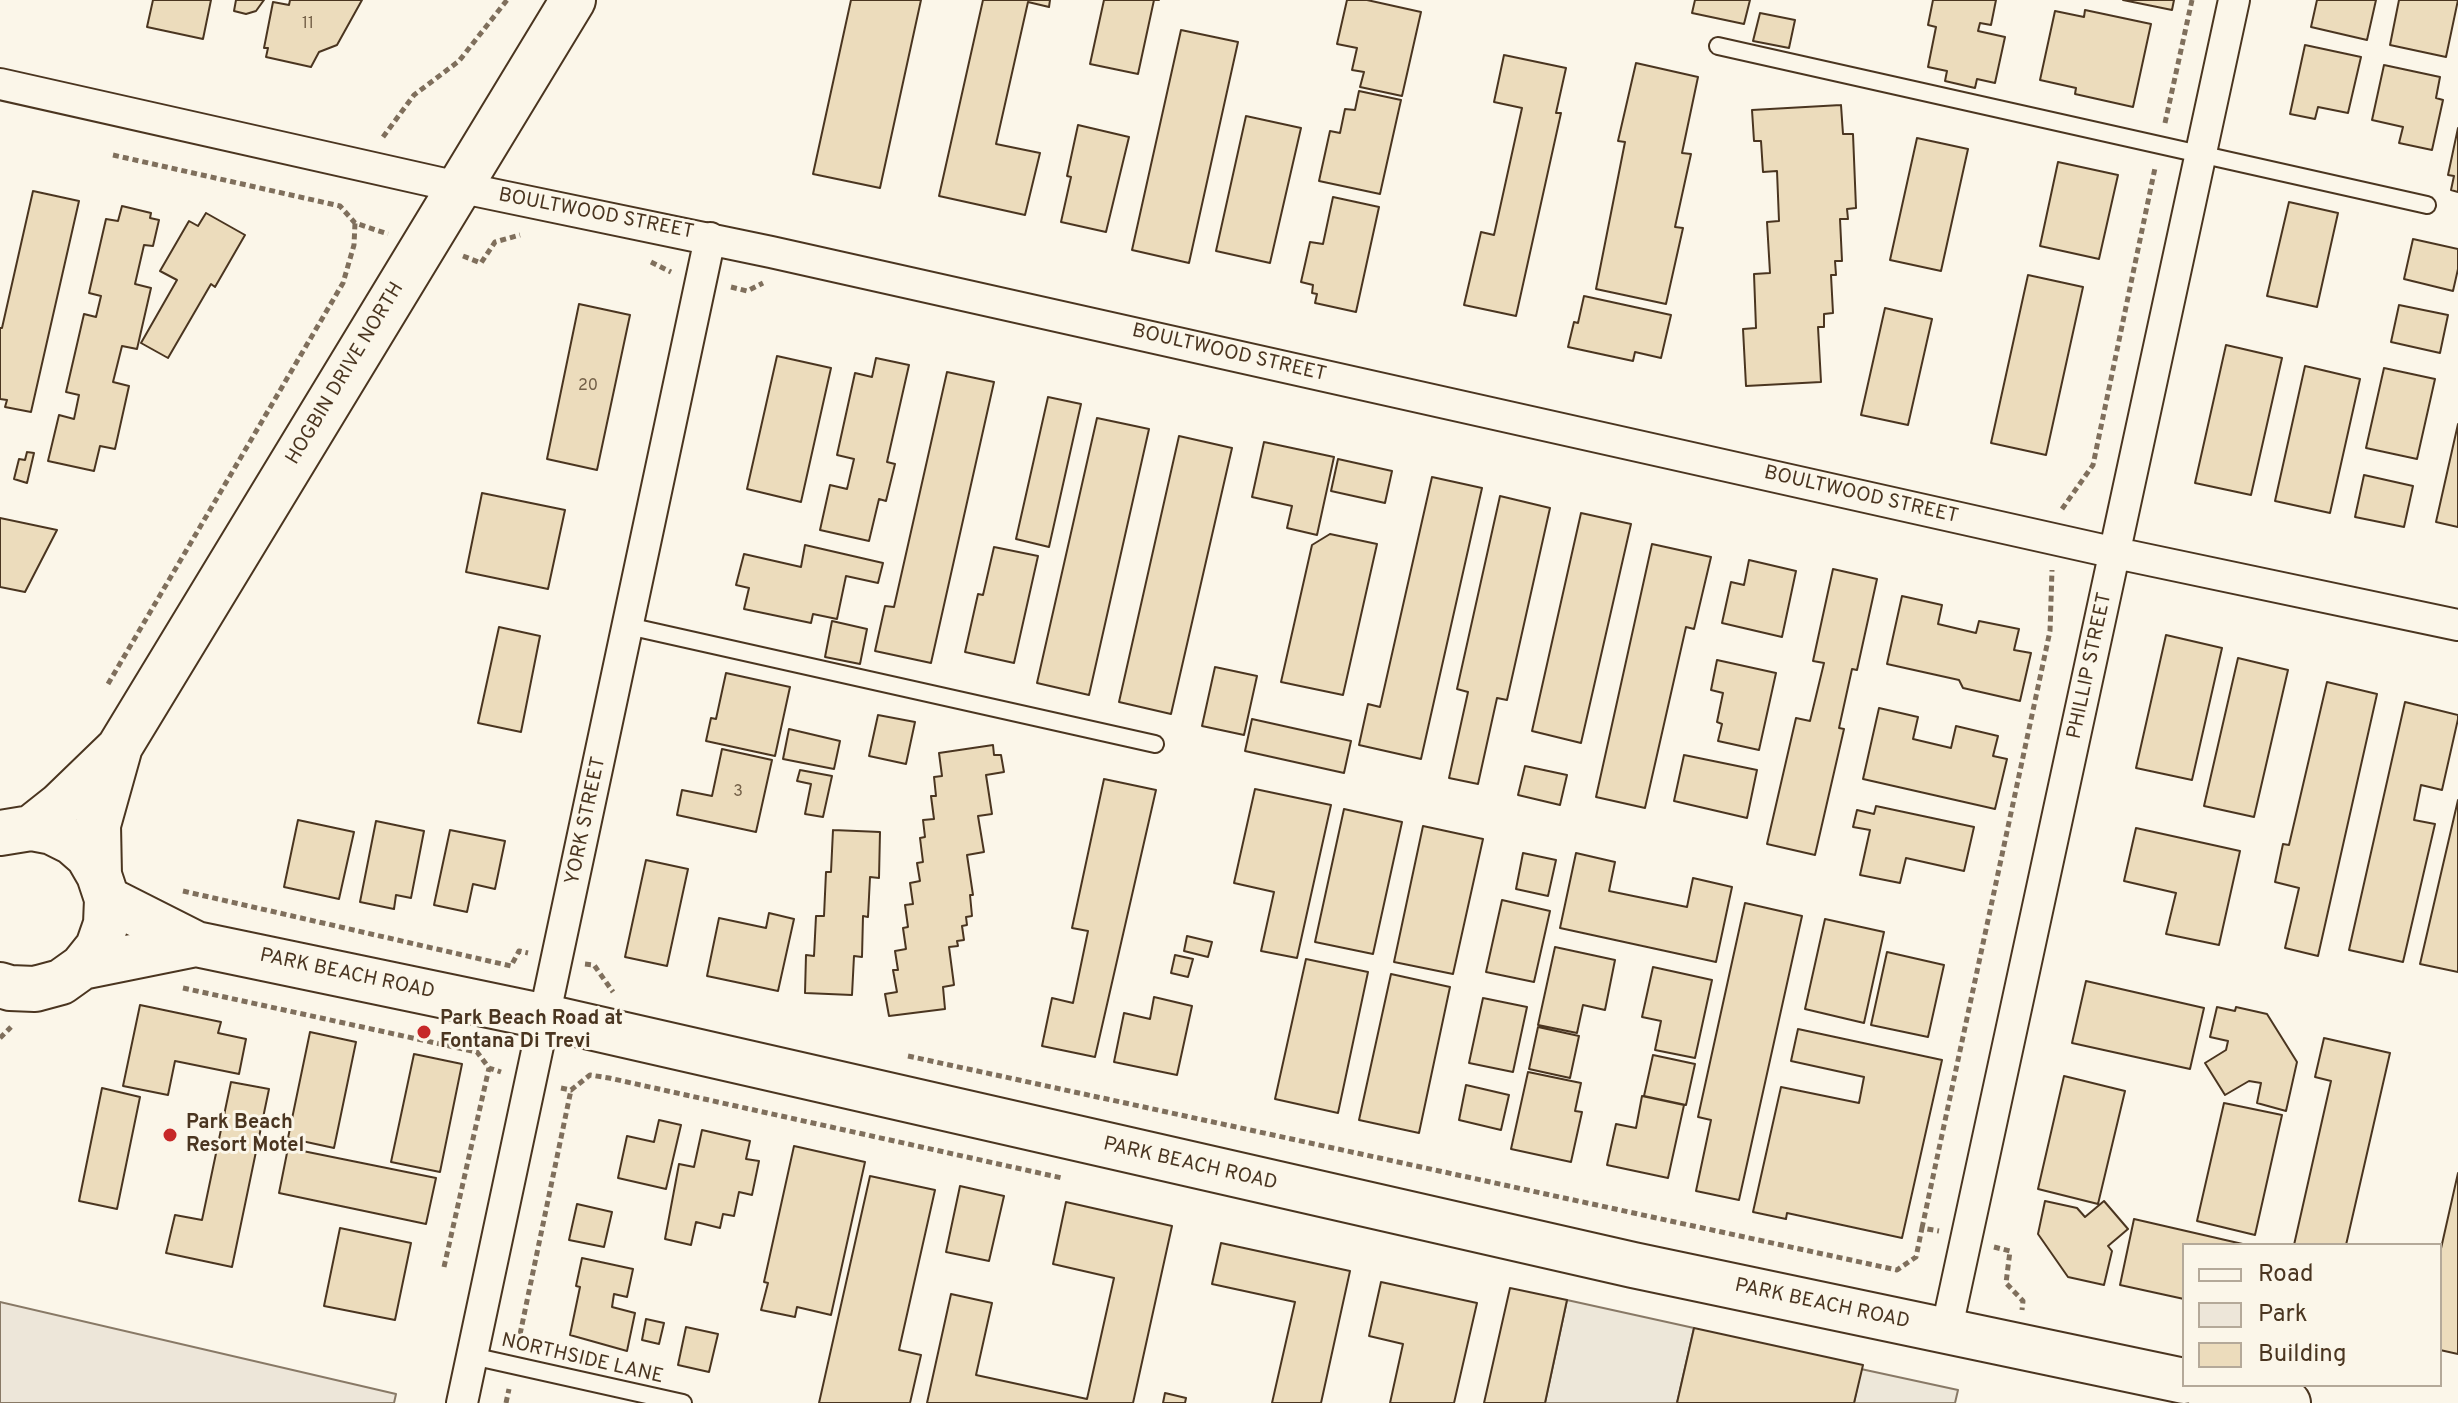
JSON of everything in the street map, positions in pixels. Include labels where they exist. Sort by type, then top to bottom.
[{"type":"street","name":"HOGBIN DRIVE NORTH","points":[[15,830],[60,805],[119,748],[573,0]]},
{"type":"street","name":"PHILLIP STREET","points":[[1946,1332],[2234,0]]},
{"type":"street","name":"BOULTWOOD STREET","points":[[0,84],[458,187],[710,238],[2116,553],[2458,625]]},
{"type":"street","name":"YORK STREET","points":[[462,1403],[710,238]]},
{"type":"street","name":"HOGBIN DRIVE NORTH","points":[[82,967],[98,947],[106,924],[98,825],[119,748]]},
{"type":"street","points":[[15,830],[52,832],[72,842],[88,856],[103,887]]},
{"type":"street","name":"PARK BEACH ROAD","points":[[103,887],[196,944],[546,1017],[1586,1255],[2182,1381]]},
{"type":"street","name":"PARK BEACH ROAD","points":[[82,967],[196,944]]},
{"type":"street","points":[[12,994],[61,982],[82,967]]},
{"type":"street","points":[[2212,1387],[2288,1403]]},
{"type":"lane","points":[[1718,46],[2427,205]]},
{"type":"lane","points":[[628,626],[1155,744]]},
{"type":"lane","name":"NORTHSIDE LANE","points":[[472,1356],[683,1403]]},
{"type":"path","points":[[378,143],[414,95],[459,61],[507,0]]},
{"type":"path","points":[[2162,134],[2192,0]]},
{"type":"path","points":[[113,155],[340,206],[355,223],[376,230]]},
{"type":"path","points":[[2062,507],[2093,465],[2158,155]]},
{"type":"path","points":[[107,687],[343,283],[354,245],[355,223]]},
{"type":"path","points":[[464,257],[481,263],[495,242],[518,235],[532,238]]},
{"type":"path","points":[[647,260],[675,274]]},
{"type":"path","points":[[733,288],[747,291],[763,283],[766,275]]},
{"type":"path","points":[[893,1053],[1897,1270],[1916,1257],[2050,631],[2052,555]]},
{"type":"path","points":[[176,889],[511,966],[519,951],[527,953]]},
{"type":"path","points":[[580,963],[594,965],[613,992],[628,996]]},
{"type":"path","points":[[168,985],[477,1052],[489,1068],[500,1071]]},
{"type":"path","points":[[444,1267],[489,1068]]},
{"type":"path","points":[[515,1357],[571,1090],[590,1075],[967,1158]]},
{"type":"path","points":[[551,1085],[571,1090]]},
{"type":"path","points":[[1922,1228],[1934,1230]]},
{"type":"path","points":[[1992,1246],[2010,1251],[2006,1283],[2023,1301],[2019,1323]]},
{"type":"path","points":[[506,1403],[509,1386]]},
{"type":"green space","points":[[0,1302],[396,1394],[394,1403],[0,1403]]},
{"type":"shaded area","points":[[1567,1300],[1694,1328],[1677,1403],[1545,1403]]},
{"type":"shaded area","points":[[1861,1369],[1958,1390],[1955,1403],[1854,1403]]},
{"type":"building","points":[[153,0],[211,0],[203,39],[147,27]]},
{"type":"building","points":[[236,0],[264,0],[256,11],[246,14],[234,11]]},
{"type":"building","points":[[290,0],[362,0],[337,45],[319,52],[311,67],[266,57],[268,48],[264,48],[273,2],[289,5]]},
{"type":"building","points":[[851,0],[921,0],[880,188],[813,174]]},
{"type":"building","points":[[983,0],[1050,0],[1049,7],[1028,2],[996,144],[1040,153],[1025,215],[939,196]]},
{"type":"building","points":[[1104,0],[1154,0],[1138,74],[1090,64]]},
{"type":"building","points":[[1347,0],[1367,0],[1421,12],[1402,96],[1360,87],[1364,72],[1352,70],[1357,48],[1337,44]]},
{"type":"building","points":[[1695,0],[1750,0],[1744,24],[1692,13]]},
{"type":"building","points":[[1933,0],[1996,0],[1991,25],[1980,23],[1978,31],[2005,37],[1995,83],[1977,79],[1975,88],[1945,81],[1947,71],[1928,67],[1936,27],[1928,25]]},
{"type":"building","points":[[2123,0],[2174,0],[2172,10]]},
{"type":"building","points":[[2317,0],[2376,0],[2367,40],[2311,27]]},
{"type":"building","points":[[2399,0],[2458,0],[2446,57],[2390,45]]},
{"type":"building","points":[[2085,10],[2151,24],[2133,107],[2075,94],[2076,88],[2040,80],[2055,11],[2084,17]]},
{"type":"building","points":[[1760,13],[1795,20],[1789,48],[1753,41]]},
{"type":"building","points":[[1181,30],[1238,42],[1189,263],[1132,250]]},
{"type":"building","points":[[2305,45],[2361,57],[2348,113],[2318,107],[2315,119],[2290,114]]},
{"type":"building","points":[[1504,55],[1566,68],[1556,113],[1561,113],[1516,316],[1464,305],[1481,232],[1494,235],[1522,108],[1494,102]]},
{"type":"building","points":[[1636,63],[1698,77],[1682,153],[1691,154],[1675,227],[1683,228],[1666,304],[1596,289],[1625,142],[1618,141]]},
{"type":"building","points":[[2384,65],[2440,77],[2436,98],[2443,100],[2432,150],[2399,143],[2403,127],[2372,120]]},
{"type":"building","points":[[1359,91],[1401,100],[1380,194],[1319,181],[1330,131],[1340,133],[1345,109],[1355,110]]},
{"type":"building","points":[[1841,105],[1843,134],[1853,134],[1856,208],[1847,209],[1848,219],[1840,219],[1842,261],[1835,261],[1836,275],[1831,275],[1833,313],[1824,314],[1824,327],[1818,327],[1821,382],[1746,386],[1743,329],[1756,328],[1754,274],[1770,273],[1767,222],[1779,221],[1777,171],[1763,172],[1761,141],[1754,141],[1752,110]]},
{"type":"building","points":[[1246,116],[1301,128],[1270,263],[1216,251]]},
{"type":"building","points":[[1078,125],[1129,137],[1106,232],[1061,222]]},
{"type":"building","points":[[2458,128],[2458,192],[2451,190],[2454,176],[2448,175]]},
{"type":"building","points":[[1917,138],[1968,149],[1941,271],[1890,260]]},
{"type":"building","points":[[2058,162],[2118,175],[2099,259],[2040,246]]},
{"type":"building","points":[[33,191],[79,201],[31,412],[5,407],[7,400],[0,399],[0,328]]},
{"type":"building","points":[[1333,197],[1379,207],[1356,312],[1315,303],[1317,294],[1312,293],[1313,285],[1301,282],[1310,242],[1323,244]]},
{"type":"building","points":[[2289,202],[2338,213],[2317,307],[2267,296]]},
{"type":"building","points":[[122,206],[151,213],[150,218],[159,220],[153,246],[144,245],[135,284],[151,288],[137,349],[122,346],[113,382],[129,386],[115,449],[100,446],[94,471],[48,461],[59,415],[74,419],[79,395],[66,392],[84,314],[96,317],[101,296],[89,293],[106,219],[118,221]]},
{"type":"building","points":[[206,213],[245,235],[215,287],[211,284],[168,358],[141,343],[177,280],[160,271],[189,221],[198,226]]},
{"type":"building","points":[[2413,239],[2458,249],[2453,291],[2404,279]]},
{"type":"building","points":[[2028,275],[2083,287],[2046,455],[1991,443]]},
{"type":"building","points":[[1584,296],[1671,315],[1661,358],[1635,352],[1633,361],[1568,347]]},
{"type":"building","points":[[579,304],[630,315],[597,470],[547,459]]},
{"type":"building","points":[[2399,305],[2448,315],[2440,353],[2391,342]]},
{"type":"building","points":[[1885,308],[1932,319],[1908,425],[1861,415]]},
{"type":"building","points":[[2226,345],[2282,358],[2251,495],[2195,483]]},
{"type":"building","points":[[777,356],[831,368],[801,502],[747,489]]},
{"type":"building","points":[[876,358],[909,365],[887,462],[895,464],[886,501],[879,499],[869,541],[820,530],[830,485],[847,489],[854,459],[837,455],[855,373],[872,377]]},
{"type":"building","points":[[2305,366],[2360,379],[2330,513],[2275,501]]},
{"type":"building","points":[[2384,368],[2435,379],[2417,459],[2366,448]]},
{"type":"building","points":[[947,372],[994,382],[931,663],[875,651],[885,606],[894,607]]},
{"type":"building","points":[[1048,397],[1081,404],[1049,547],[1016,539]]},
{"type":"building","points":[[1097,418],[1149,429],[1089,695],[1037,683]]},
{"type":"building","points":[[2458,424],[2458,527],[2436,522]]},
{"type":"building","points":[[1179,436],[1232,448],[1171,714],[1119,702]]},
{"type":"building","points":[[1264,442],[1334,457],[1317,535],[1287,528],[1292,506],[1252,497]]},
{"type":"building","points":[[27,452],[34,453],[27,483],[14,479],[19,459],[25,460]]},
{"type":"building","points":[[1338,459],[1392,471],[1385,503],[1331,491]]},
{"type":"building","points":[[2364,475],[2413,486],[2404,527],[2355,517]]},
{"type":"building","points":[[1432,477],[1482,488],[1421,759],[1359,745],[1368,704],[1380,707]]},
{"type":"building","points":[[482,493],[565,510],[548,589],[466,572]]},
{"type":"building","points":[[1500,496],[1550,508],[1507,700],[1497,698],[1478,784],[1449,778],[1468,692],[1457,689]]},
{"type":"building","points":[[1581,513],[1631,524],[1581,743],[1532,731]]},
{"type":"building","points":[[0,518],[57,530],[25,592],[0,587]]},
{"type":"building","points":[[1330,534],[1377,544],[1343,695],[1281,682],[1312,545]]},
{"type":"building","points":[[1652,544],[1711,557],[1694,629],[1686,627],[1645,808],[1596,797]]},
{"type":"building","points":[[805,545],[883,563],[878,583],[846,576],[837,619],[813,614],[811,623],[744,609],[749,588],[736,585],[744,554],[801,567]]},
{"type":"building","points":[[994,547],[1038,556],[1014,663],[965,652],[978,594],[983,595]]},
{"type":"building","points":[[1749,560],[1796,571],[1782,637],[1722,623],[1731,582],[1744,585]]},
{"type":"building","points":[[1833,569],[1877,579],[1857,670],[1852,669],[1839,728],[1844,729],[1815,855],[1767,844],[1796,718],[1810,721],[1824,663],[1813,661]]},
{"type":"building","points":[[1902,596],[1942,605],[1938,624],[1976,633],[1979,621],[2019,629],[2014,650],[2031,653],[2020,701],[1963,688],[1959,680],[1887,664]]},
{"type":"building","points":[[832,621],[867,629],[860,664],[825,657]]},
{"type":"building","points":[[499,627],[540,636],[521,732],[478,723]]},
{"type":"building","points":[[2166,635],[2222,648],[2192,780],[2136,768]]},
{"type":"building","points":[[2238,658],[2288,670],[2254,817],[2204,806]]},
{"type":"building","points":[[1717,660],[1776,673],[1759,750],[1718,741],[1722,724],[1717,722],[1723,693],[1711,690]]},
{"type":"building","points":[[1215,667],[1257,676],[1244,735],[1202,726]]},
{"type":"building","points":[[726,673],[790,687],[775,756],[706,741],[711,718],[716,719]]},
{"type":"building","points":[[2327,682],[2377,694],[2318,956],[2285,948],[2299,888],[2275,882],[2283,844],[2289,845]]},
{"type":"building","points":[[2405,702],[2458,715],[2458,719],[2442,790],[2421,785],[2414,820],[2435,824],[2403,962],[2349,950]]},
{"type":"building","points":[[1879,708],[1918,717],[1913,739],[1951,748],[1956,726],[1998,736],[1993,756],[2007,759],[1995,809],[1863,779]]},
{"type":"building","points":[[878,715],[915,722],[906,764],[869,756]]},
{"type":"building","points":[[1252,719],[1351,741],[1344,773],[1245,751]]},
{"type":"building","points":[[789,729],[840,741],[834,769],[783,759]]},
{"type":"building","points":[[993,745],[994,755],[1001,755],[1004,772],[986,775],[992,814],[978,816],[984,852],[967,855],[973,895],[970,895],[972,916],[966,917],[967,925],[962,926],[964,940],[957,941],[958,946],[949,947],[954,985],[943,987],[945,1009],[889,1016],[885,994],[897,992],[893,970],[898,970],[895,951],[906,949],[903,928],[908,927],[905,905],[913,904],[910,883],[920,881],[917,863],[923,862],[920,838],[925,837],[923,820],[934,819],[931,796],[936,796],[934,777],[942,776],[939,753]]},
{"type":"building","points":[[722,749],[772,760],[756,832],[677,815],[682,790],[712,796]]},
{"type":"building","points":[[1684,755],[1757,770],[1747,818],[1674,801]]},
{"type":"building","points":[[1525,766],[1567,775],[1560,805],[1518,795]]},
{"type":"building","points":[[800,770],[832,776],[823,817],[805,814],[811,784],[797,781]]},
{"type":"building","points":[[1104,779],[1156,790],[1095,1057],[1042,1046],[1052,998],[1073,1003],[1088,931],[1072,928]]},
{"type":"building","points":[[1255,789],[1331,805],[1297,958],[1261,951],[1274,892],[1234,883]]},
{"type":"building","points":[[2458,800],[2458,972],[2420,964]]},
{"type":"building","points":[[1876,806],[1974,827],[1964,871],[1906,858],[1900,883],[1860,875],[1870,830],[1853,827],[1857,810],[1874,814]]},
{"type":"building","points":[[1344,809],[1402,822],[1373,954],[1315,942]]},
{"type":"building","points":[[298,820],[354,832],[339,899],[284,887]]},
{"type":"building","points":[[376,821],[424,831],[411,898],[396,895],[394,909],[360,902]]},
{"type":"building","points":[[1423,826],[1483,839],[1453,974],[1394,962]]},
{"type":"building","points":[[2136,828],[2240,851],[2219,945],[2166,934],[2176,893],[2124,881]]},
{"type":"building","points":[[450,830],[505,841],[495,889],[473,884],[467,912],[434,905]]},
{"type":"building","points":[[833,830],[880,832],[879,878],[870,877],[868,917],[863,916],[862,957],[854,956],[852,995],[805,993],[806,955],[814,956],[816,916],[824,916],[826,872],[831,872]]},
{"type":"building","points":[[1523,853],[1556,860],[1548,896],[1516,889]]},
{"type":"building","points":[[1576,853],[1615,862],[1609,891],[1687,907],[1693,878],[1732,887],[1716,962],[1560,928]]},
{"type":"building","points":[[646,860],[688,869],[667,966],[625,957]]},
{"type":"building","points":[[1502,900],[1550,911],[1534,982],[1486,972]]},
{"type":"building","points":[[1745,903],[1802,916],[1739,1200],[1696,1191],[1711,1120],[1698,1117]]},
{"type":"building","points":[[769,913],[794,919],[778,991],[707,976],[719,918],[766,928]]},
{"type":"building","points":[[1825,919],[1884,932],[1864,1023],[1805,1009]]},
{"type":"building","points":[[1187,936],[1212,942],[1208,957],[1184,951]]},
{"type":"building","points":[[1555,947],[1615,960],[1605,1010],[1583,1005],[1577,1033],[1538,1025]]},
{"type":"building","points":[[1887,952],[1944,965],[1928,1037],[1871,1025]]},
{"type":"building","points":[[1175,955],[1193,959],[1188,977],[1171,973]]},
{"type":"building","points":[[1306,959],[1368,972],[1338,1113],[1275,1099]]},
{"type":"building","points":[[1653,967],[1712,980],[1695,1058],[1655,1050],[1661,1021],[1642,1017]]},
{"type":"building","points":[[1391,974],[1450,987],[1419,1133],[1359,1120]]},
{"type":"building","points":[[2086,981],[2204,1008],[2190,1069],[2072,1043]]},
{"type":"building","points":[[1154,997],[1192,1006],[1177,1075],[1114,1062],[1124,1013],[1150,1019]]},
{"type":"building","points":[[1483,998],[1527,1007],[1513,1072],[1469,1063]]},
{"type":"building","points":[[140,1005],[221,1022],[218,1033],[246,1039],[239,1074],[175,1061],[168,1095],[123,1086]]},
{"type":"building","points":[[2217,1007],[2235,1011],[2236,1007],[2267,1014],[2297,1062],[2286,1111],[2257,1103],[2261,1083],[2249,1081],[2225,1095],[2205,1063],[2226,1050],[2228,1041],[2210,1037]]},
{"type":"building","points":[[1538,1027],[1579,1036],[1570,1078],[1529,1069]]},
{"type":"building","points":[[1798,1029],[1942,1060],[1902,1238],[1787,1213],[1786,1219],[1753,1212],[1781,1087],[1859,1103],[1864,1077],[1791,1061]]},
{"type":"building","points":[[310,1032],[356,1042],[334,1148],[288,1138]]},
{"type":"building","points":[[2324,1038],[2390,1053],[2346,1243],[2294,1243],[2331,1081],[2315,1077]]},
{"type":"building","points":[[414,1054],[462,1064],[440,1172],[391,1162]]},
{"type":"building","points":[[1653,1055],[1695,1064],[1686,1105],[1644,1096]]},
{"type":"building","points":[[1528,1072],[1581,1083],[1575,1111],[1582,1112],[1571,1162],[1511,1149]]},
{"type":"building","points":[[2064,1076],[2125,1091],[2098,1204],[2038,1189]]},
{"type":"building","points":[[231,1082],[269,1089],[232,1267],[166,1253],[175,1215],[202,1220]]},
{"type":"building","points":[[1466,1085],[1509,1095],[1501,1130],[1459,1120]]},
{"type":"building","points":[[102,1088],[140,1097],[117,1209],[79,1201]]},
{"type":"building","points":[[1642,1096],[1684,1105],[1668,1178],[1607,1165],[1616,1124],[1636,1128]]},
{"type":"building","points":[[2224,1103],[2282,1115],[2255,1235],[2197,1221]]},
{"type":"building","points":[[659,1120],[681,1125],[666,1189],[618,1178],[627,1136],[654,1142]]},
{"type":"building","points":[[702,1130],[750,1141],[746,1159],[759,1161],[752,1195],[739,1192],[734,1216],[723,1214],[720,1228],[696,1222],[691,1245],[665,1239],[679,1164],[694,1167]]},
{"type":"building","points":[[794,1146],[865,1162],[831,1315],[797,1307],[795,1317],[761,1310],[768,1283],[764,1282]]},
{"type":"building","points":[[288,1148],[436,1178],[426,1224],[279,1193]]},
{"type":"building","points":[[2458,1173],[2458,1354],[2442,1350],[2442,1244]]},
{"type":"building","points":[[870,1176],[935,1190],[899,1350],[921,1355],[910,1403],[819,1403]]},
{"type":"building","points":[[960,1186],[1004,1196],[989,1261],[946,1252]]},
{"type":"building","points":[[2045,1201],[2077,1208],[2085,1217],[2104,1201],[2128,1229],[2108,1246],[2112,1251],[2104,1285],[2068,1277],[2038,1234]]},
{"type":"building","points":[[1066,1202],[1172,1226],[1133,1403],[927,1403],[951,1294],[992,1303],[976,1375],[1087,1399],[1114,1278],[1053,1264]]},
{"type":"building","points":[[577,1204],[612,1212],[604,1247],[569,1240]]},
{"type":"building","points":[[2134,1219],[2238,1243],[2182,1243],[2182,1299],[2120,1285]]},
{"type":"building","points":[[340,1228],[411,1243],[395,1320],[324,1306]]},
{"type":"building","points":[[1221,1243],[1350,1271],[1321,1403],[1272,1403],[1295,1302],[1212,1284]]},
{"type":"building","points":[[582,1258],[633,1269],[627,1297],[614,1294],[612,1307],[635,1313],[627,1351],[570,1335],[580,1287],[576,1286]]},
{"type":"building","points":[[1381,1282],[1477,1303],[1454,1403],[1390,1403],[1403,1344],[1369,1336]]},
{"type":"building","points":[[1510,1288],[1567,1300],[1545,1403],[1484,1403]]},
{"type":"building","points":[[646,1319],[664,1323],[659,1344],[642,1340]]},
{"type":"building","points":[[686,1327],[718,1334],[709,1372],[678,1365]]},
{"type":"building","points":[[1694,1328],[1863,1365],[1854,1403],[1677,1403]]},
{"type":"building","points":[[1165,1393],[1186,1398],[1185,1403],[1163,1403]]},
{"type":"place","name":"Park Beach Road at Fontana Di Trevi","points":[[424,1032]]},
{"type":"place","name":"Park Beach Resort Motel","points":[[170,1135]]}]
